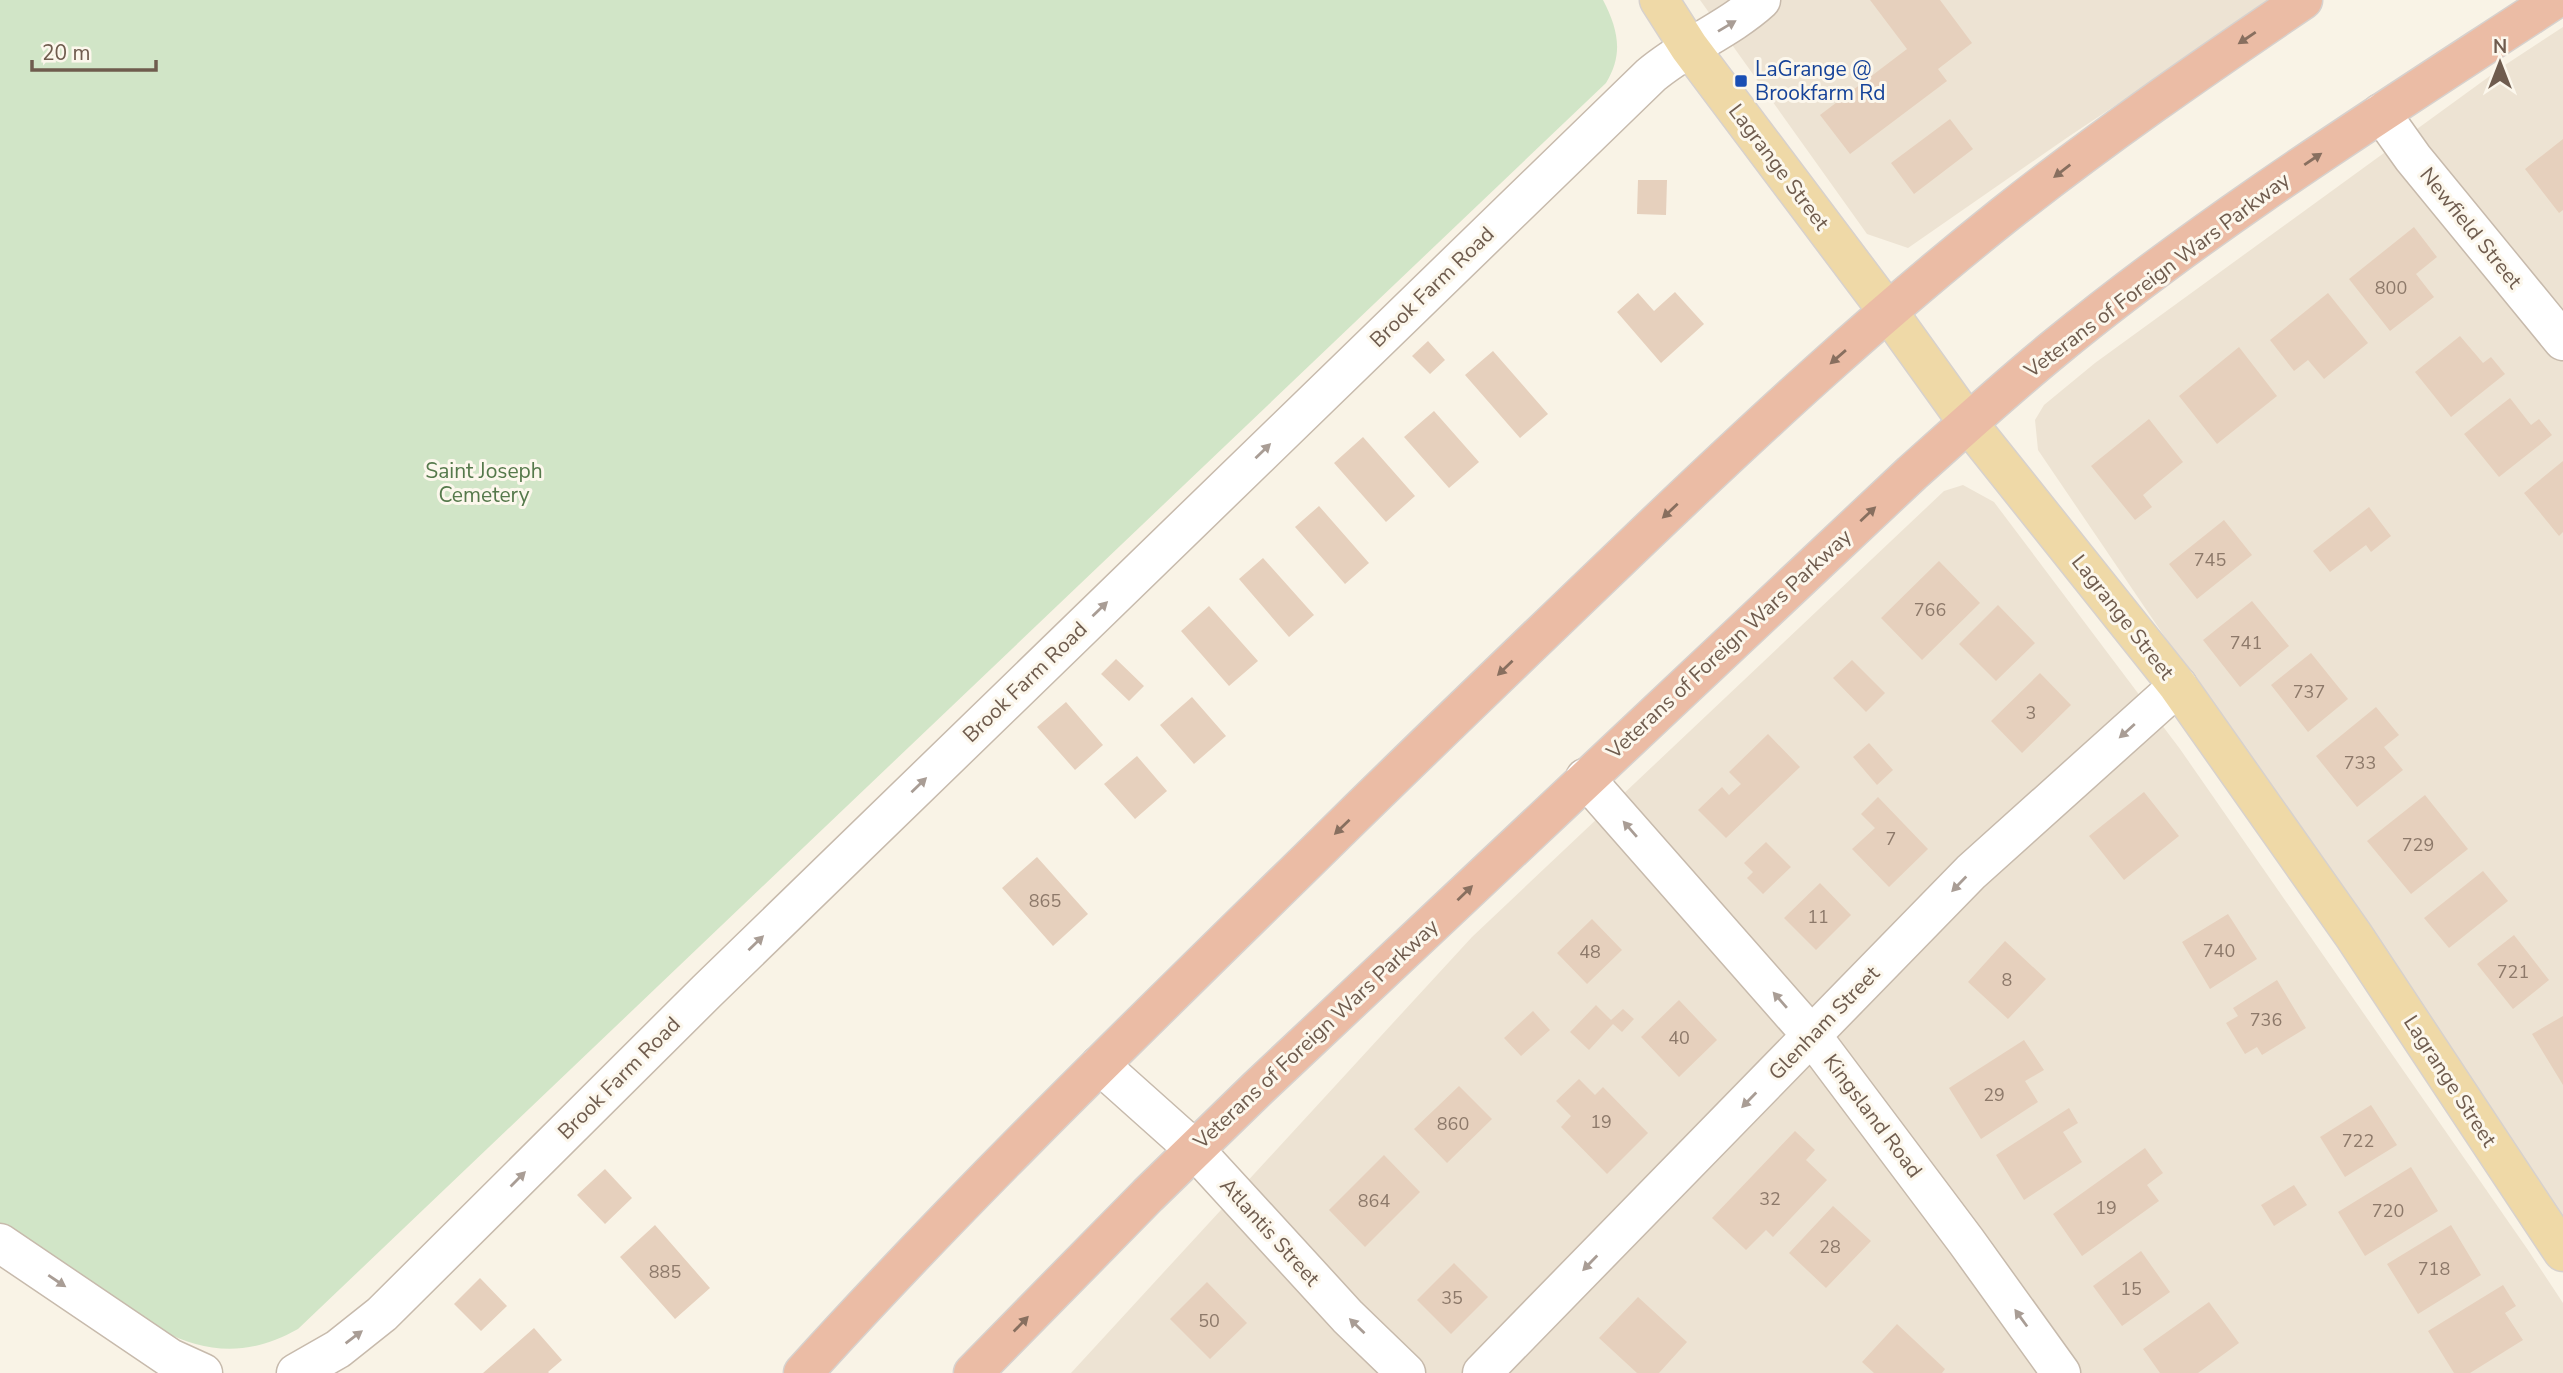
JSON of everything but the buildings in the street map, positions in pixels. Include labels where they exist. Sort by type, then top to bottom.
[{"type":"highway","points":[[803,1373],[921,1247],[1100,1065],[1535,639],[1749,437],[2004,215],[2099,142],[2303,0]]},
{"type":"highway","name":"Veterans of Foreign Wars Parkway","points":[[973,1373],[1194,1149],[1585,778],[1968,424],[2056,347],[2244,206],[2554,0]]},
{"type":"main road","name":"Lagrange Street","points":[[1659,0],[1689,47],[1889,313],[1968,424],[2178,686],[2354,936],[2563,1252]]},
{"type":"street","name":"Brook Farm Road","points":[[296,1373],[338,1349],[382,1314],[807,893],[1651,75],[1689,47],[1736,20],[1761,0]]},
{"type":"street","name":"Newfield Street","points":[[2381,113],[2413,158],[2563,341]]},
{"type":"street","name":"Glenham Street","points":[[1482,1373],[1971,872],[2178,686]]},
{"type":"street","name":"Kingsland Road","points":[[1585,778],[1812,1036],[2061,1373]]},
{"type":"street","name":"Atlantis Street","points":[[1100,1065],[1194,1149],[1348,1317],[1406,1373]]},
{"type":"street","points":[[0,1243],[170,1358],[203,1373]]},
{"type":"shaded area","points":[[1700,0],[2274,0],[2068,137],[1908,248],[1867,234]]},
{"type":"shaded area","points":[[2563,27],[2563,1224],[2038,450],[2035,420],[2044,405],[2095,363],[2505,65]]},
{"type":"shaded area","points":[[1963,485],[1994,502],[2180,749],[2528,1250],[2563,1303],[2563,1373],[1071,1373],[1472,937],[1944,491]]},
{"type":"green space","name":"Saint Joseph Cemetery","points":[[0,0],[1603,0],[1615,31],[1617,52],[1606,83],[298,1329],[270,1342],[243,1348],[218,1348],[193,1343],[146,1322],[0,1223]]},
{"type":"place","name":"LaGrange @ Brookfarm Rd","points":[[1741,81]]}]
